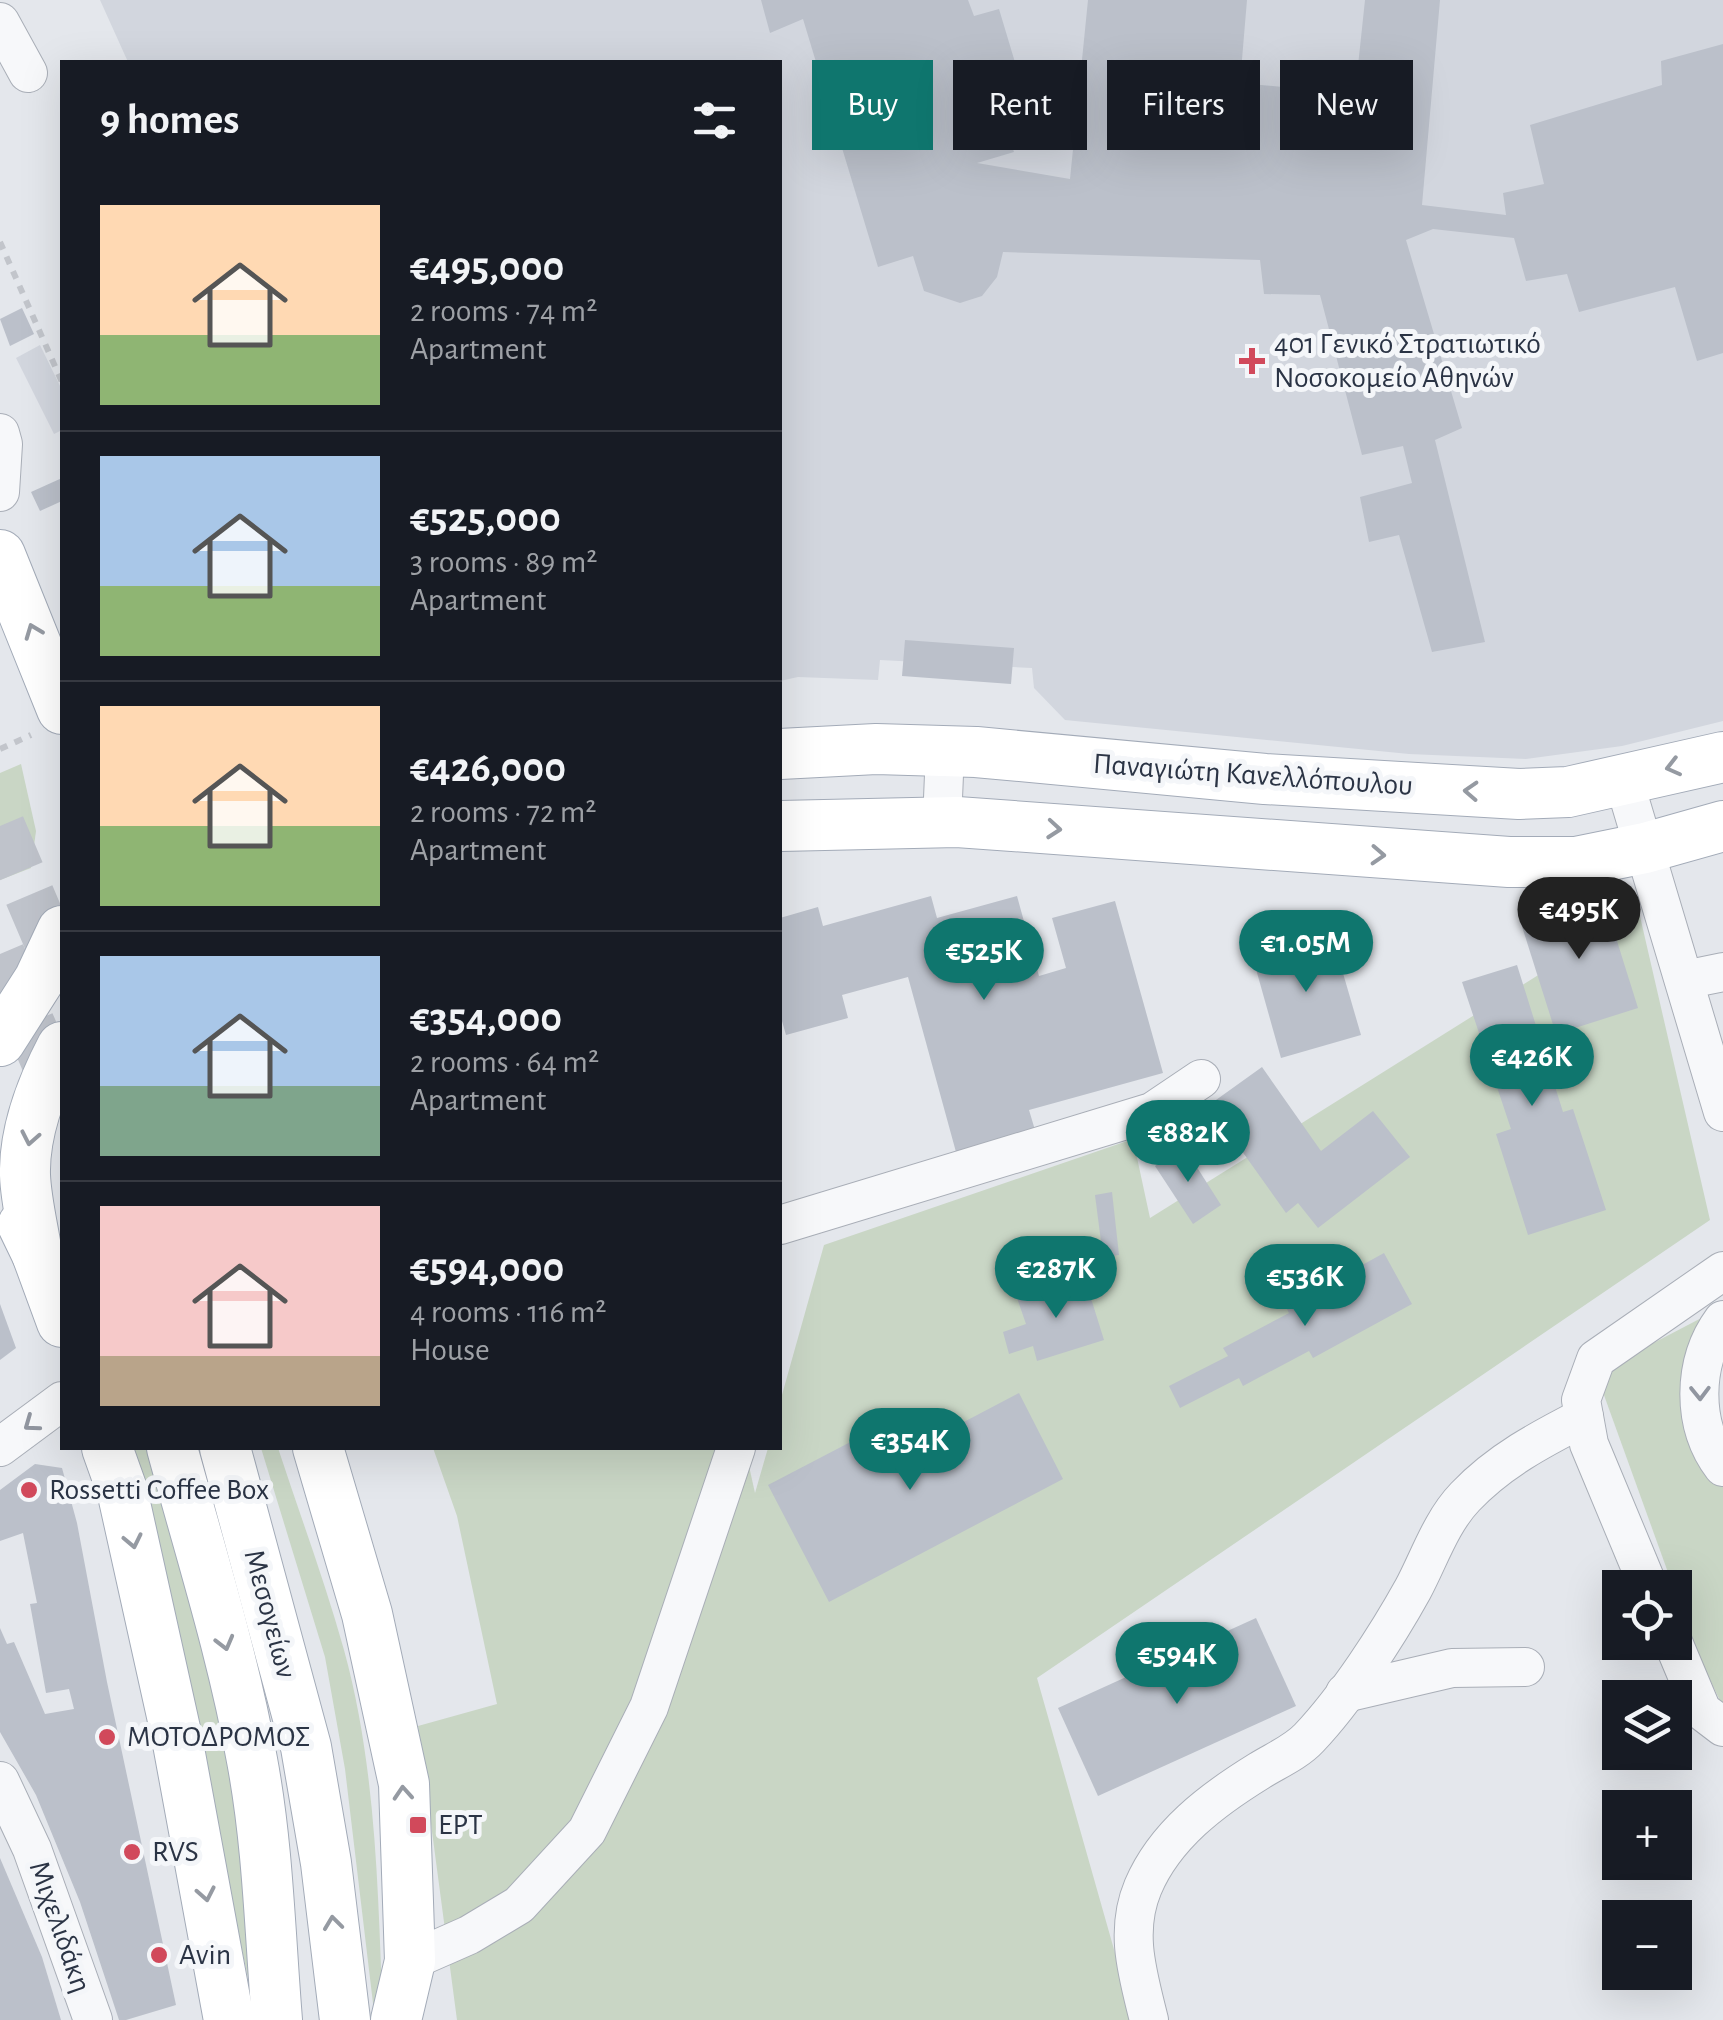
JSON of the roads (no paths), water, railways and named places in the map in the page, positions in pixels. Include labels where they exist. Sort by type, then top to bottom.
[{"type":"main road","points":[[0,555],[60,703]]},
{"type":"main road","name":"Παναγιώτη Κανελλόπουλου","points":[[782,754],[876,749],[945,751],[1265,778],[1519,794],[1568,792],[1624,782],[1679,764],[1723,757]]},
{"type":"main road","points":[[782,826],[942,822],[1509,862],[1576,862],[1723,826]]},
{"type":"main road","points":[[60,934],[22,998],[60,1043]]},
{"type":"main road","points":[[0,1071],[60,1046]]},
{"type":"main road","points":[[37,1254],[27,1194],[27,1147],[44,1084],[60,1049]]},
{"type":"main road","points":[[0,1181],[37,1254],[60,1317]]},
{"type":"main road","points":[[108,1450],[122,1490],[177,1738],[229,2020]]},
{"type":"main road","name":"Μεσογείων","points":[[173,1450],[253,1761],[277,2020]]},
{"type":"main road","name":"Μεσογείων","points":[[225,1450],[306,1747],[326,1863],[345,2020]]},
{"type":"main road","points":[[319,1450],[367,1614],[404,1784],[410,1961],[396,2020]]},
{"type":"street","points":[[0,22],[28,73]]},
{"type":"street","points":[[0,433],[0,492]]},
{"type":"street","points":[[942,822],[945,751]]},
{"type":"street","points":[[1624,782],[1723,1112]]},
{"type":"street","points":[[1684,980],[1723,972]]},
{"type":"street","points":[[782,1225],[1152,1112],[1201,1078]]},
{"type":"street","points":[[1642,1570],[1589,1444],[1581,1400],[1596,1359],[1723,1270]]},
{"type":"street","points":[[1723,1320],[1712,1334],[1700,1373],[1700,1415],[1713,1454],[1723,1467]]},
{"type":"street","points":[[0,1447],[60,1402]]},
{"type":"street","points":[[1149,2020],[1132,1949],[1134,1914],[1144,1884],[1169,1842],[1210,1804],[1306,1741],[1346,1693],[1411,1592],[1462,1500],[1526,1447],[1584,1417]]},
{"type":"street","points":[[410,1961],[469,1935],[519,1905],[586,1831],[648,1706],[735,1450]]},
{"type":"street","points":[[1681,1660],[1702,1711],[1723,1727]]},
{"type":"street","points":[[1346,1693],[1452,1668],[1525,1667]]},
{"type":"street","name":"Μιχελιδάκη","points":[[0,1781],[32,1849],[93,2020]]},
{"type":"tunnel","points":[[0,826],[60,967]]},
{"type":"tunnel","points":[[0,954],[60,1094]]},
{"type":"place","name":"401 Γενικό Στρατιωτικό Νοσοκομείο Αθηνών","points":[[1252,361]]},
{"type":"place","name":"Rossetti Coffee Box","points":[[29,1490]]},
{"type":"place","name":"ΜΟΤΟΔΡΟΜΟΣ","points":[[107,1737]]},
{"type":"place","name":"ΕΡΤ","points":[[418,1825]]},
{"type":"place","name":"RVS","points":[[132,1852]]},
{"type":"place","name":"Avin","points":[[159,1955]]}]
